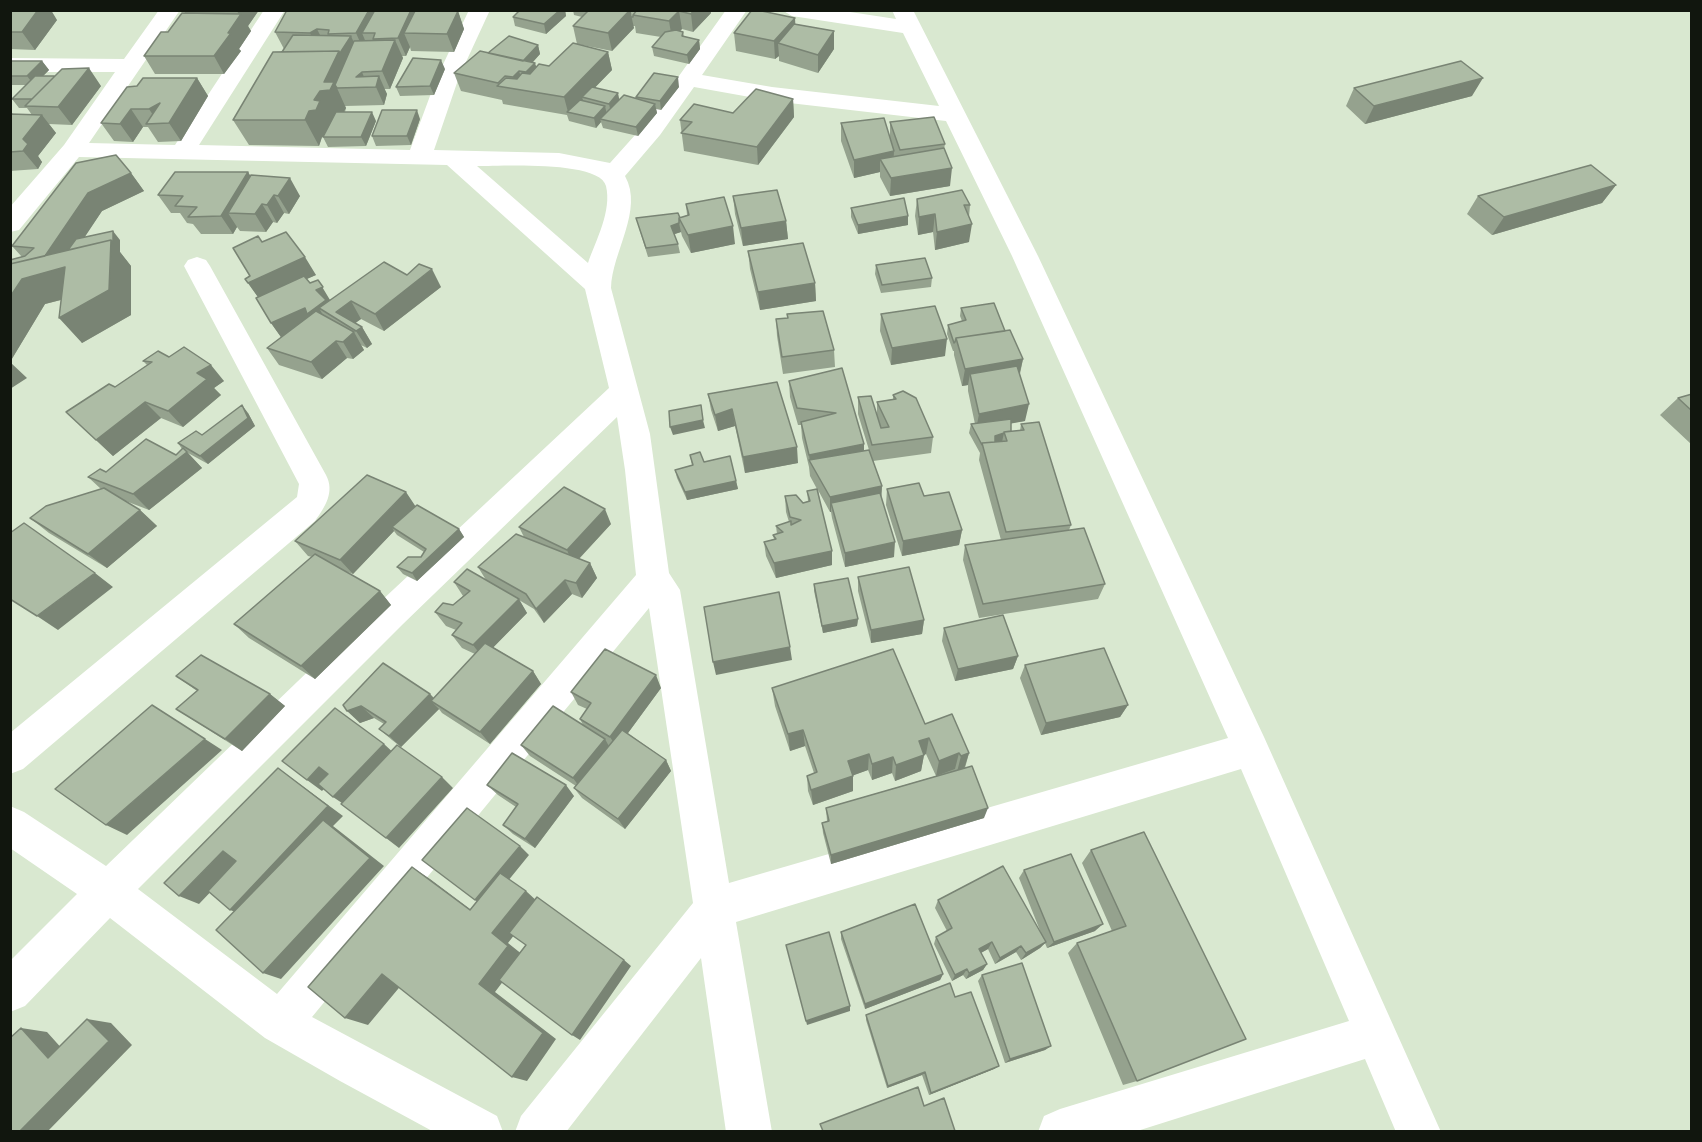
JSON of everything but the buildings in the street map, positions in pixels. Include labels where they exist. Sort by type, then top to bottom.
[{"type":"street","points":[[10,224],[72,150],[170,10]]},
{"type":"street","points":[[183,151],[275,10]]},
{"type":"street","points":[[420,158],[448,77],[480,10]]},
{"type":"street","points":[[612,176],[652,130],[737,10]]},
{"type":"street","points":[[792,10],[907,19],[1025,256],[1251,749],[1419,1131]]},
{"type":"street","points":[[10,65],[129,66]]},
{"type":"street","points":[[687,79],[772,94],[956,115]]},
{"type":"street","points":[[72,150],[183,151],[456,160],[559,160],[605,169],[612,176],[618,185],[619,202],[598,286],[635,434],[653,579],[663,590],[749,1131]]},
{"type":"street","points":[[456,160],[598,286]]},
{"type":"street","points":[[10,182],[43,184]]},
{"type":"street","points":[[10,757],[304,512],[312,501],[315,484],[197,266]]},
{"type":"street","points":[[10,991],[108,891],[487,520],[624,392]]},
{"type":"street","points":[[280,1023],[653,579]]},
{"type":"street","points":[[537,1131],[714,908],[1251,749]]},
{"type":"street","points":[[10,825],[108,891],[280,1023],[355,1066],[481,1131]]},
{"type":"street","points":[[1060,1131],[1376,1034]]}]
